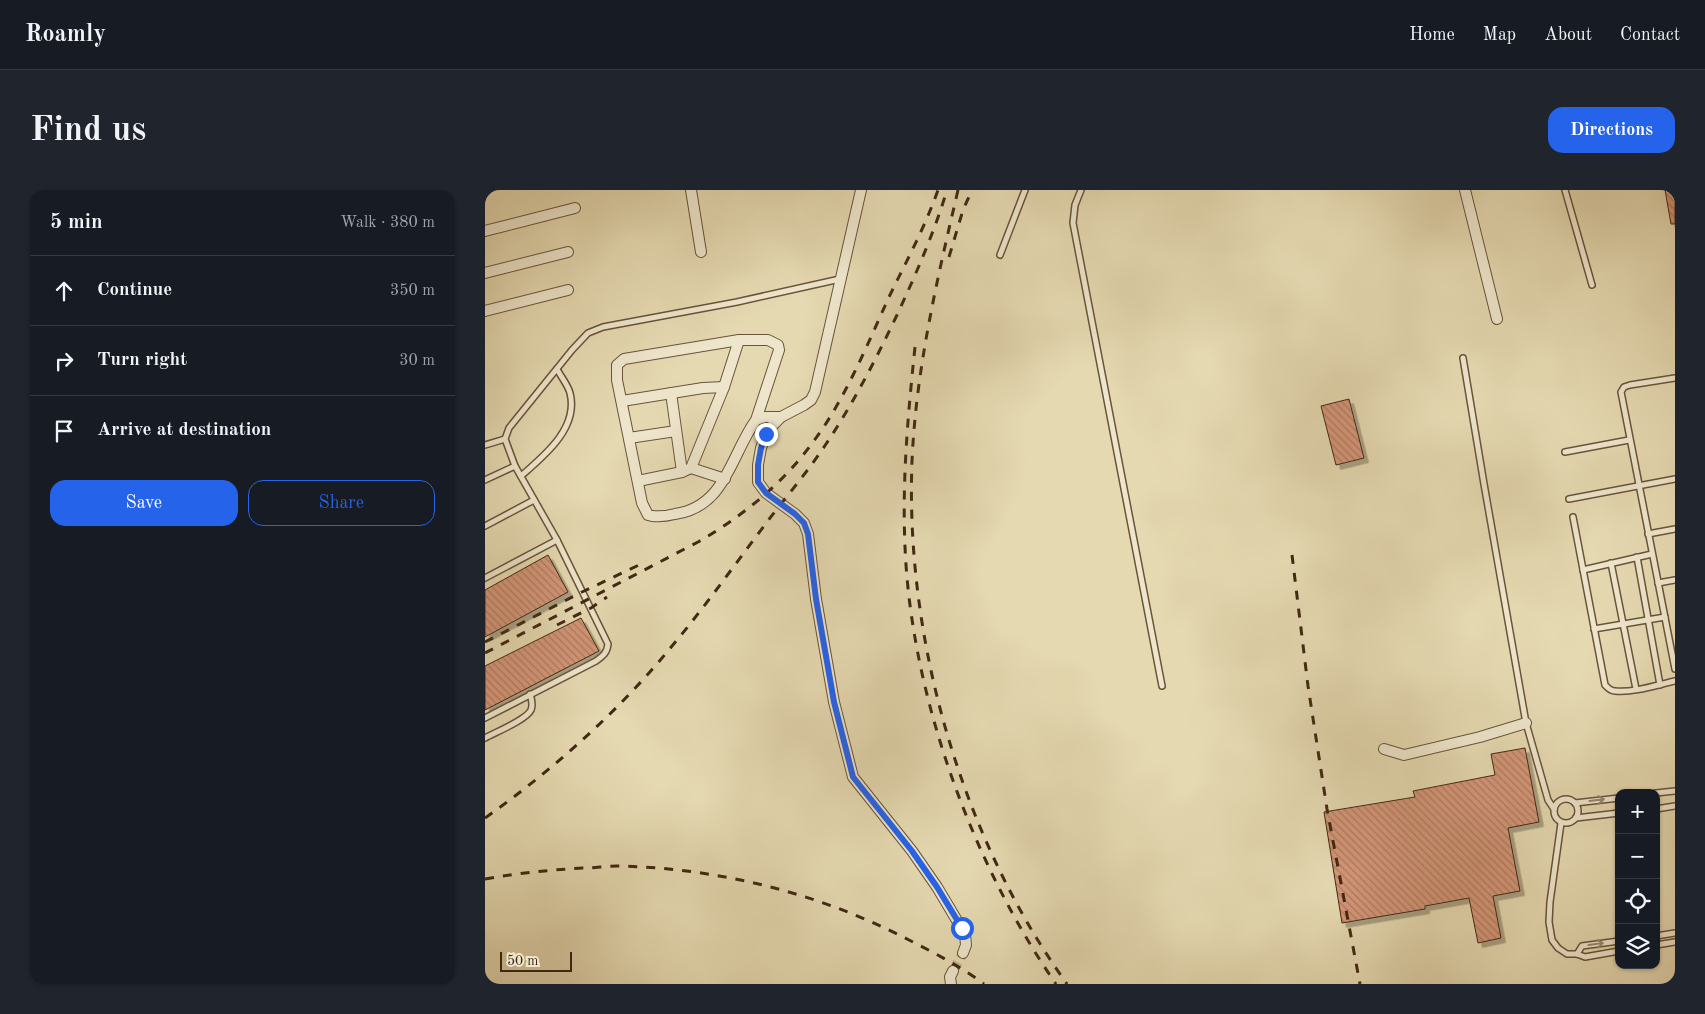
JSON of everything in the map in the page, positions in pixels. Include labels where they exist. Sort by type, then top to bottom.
[{"type":"street","points":[[691,190],[701,252]]},
{"type":"street","points":[[861,190],[815,392],[811,400],[781,417],[766,434],[758,465],[758,482],[766,493],[804,523],[808,534],[816,599],[833,693],[853,777],[912,851],[937,887],[965,934],[963,953]]},
{"type":"street","points":[[1465,190],[1497,319]]},
{"type":"street","points":[[485,231],[575,208]]},
{"type":"street","points":[[485,273],[568,252]]},
{"type":"street","points":[[485,311],[568,290]]},
{"type":"street","points":[[686,470],[724,387],[739,340]]},
{"type":"street","points":[[739,340],[767,340],[778,345],[777,359],[756,420],[725,479],[715,492],[698,507],[683,513],[658,517],[648,515],[637,481],[616,371],[617,365],[624,359],[739,340]]},
{"type":"street","points":[[622,401],[724,387]]},
{"type":"street","points":[[671,393],[676,431],[686,470]]},
{"type":"street","points":[[756,420],[765,417],[781,417]]},
{"type":"street","points":[[629,438],[676,431]]},
{"type":"street","points":[[637,481],[686,470],[725,479]]},
{"type":"street","points":[[1384,749],[1403,755],[1480,737],[1526,723]]},
{"type":"street","points":[[951,984],[950,977],[953,971]]},
{"type":"lane","points":[[1000,255],[1025,190]]},
{"type":"lane","points":[[1081,190],[1075,205],[1073,223],[1162,686]]},
{"type":"lane","points":[[1565,190],[1592,285]]},
{"type":"lane","points":[[485,718],[604,656],[607,649],[607,644],[557,540],[515,466],[505,439],[509,428],[588,333],[603,327],[737,302],[840,279]]},
{"type":"lane","points":[[1463,358],[1526,723],[1548,800],[1554,809],[1555,817],[1561,823],[1569,823],[1576,818],[1615,813]]},
{"type":"lane","points":[[521,476],[543,457],[562,434],[571,413],[569,391],[557,369]]},
{"type":"lane","points":[[1675,378],[1624,387],[1621,392],[1675,669]]},
{"type":"lane","points":[[485,445],[505,439]]},
{"type":"lane","points":[[1565,452],[1629,440]]},
{"type":"lane","points":[[485,480],[515,466]]},
{"type":"lane","points":[[1569,498],[1675,478]]},
{"type":"lane","points":[[485,526],[534,500]]},
{"type":"lane","points":[[1573,517],[1605,685],[1614,692],[1675,681]]},
{"type":"lane","points":[[1648,534],[1675,529]]},
{"type":"lane","points":[[485,578],[557,540]]},
{"type":"lane","points":[[1583,570],[1652,554]]},
{"type":"lane","points":[[1637,557],[1660,684]]},
{"type":"lane","points":[[1611,563],[1636,689]]},
{"type":"lane","points":[[1658,582],[1675,580]]},
{"type":"lane","points":[[1595,629],[1665,617]]},
{"type":"lane","points":[[485,738],[527,716],[532,709],[530,694]]},
{"type":"lane","points":[[1660,793],[1675,791]]},
{"type":"lane","points":[[1575,803],[1615,798]]},
{"type":"lane","points":[[1554,809],[1557,802],[1565,799],[1572,800],[1578,811],[1576,818]]},
{"type":"lane","points":[[1660,808],[1675,806]]},
{"type":"lane","points":[[1561,823],[1551,889],[1549,922],[1552,940],[1558,948],[1567,954],[1577,954],[1585,957],[1615,952]]},
{"type":"lane","points":[[1660,935],[1675,933]]},
{"type":"lane","points":[[1577,954],[1582,946],[1615,942]]},
{"type":"lane","points":[[1660,944],[1675,942]]},
{"type":"building","points":[[1665,190],[1675,190],[1675,224],[1671,224]]},
{"type":"building","points":[[1349,399],[1364,458],[1336,465],[1321,406]]},
{"type":"building","points":[[548,555],[568,592],[485,637],[485,590]]},
{"type":"building","points":[[581,618],[599,651],[485,710],[485,666]]},
{"type":"building","points":[[1525,748],[1539,822],[1508,828],[1520,891],[1493,896],[1501,938],[1478,943],[1469,898],[1425,906],[1425,909],[1342,923],[1324,812],[1415,797],[1413,791],[1495,775],[1491,754]]},
{"type":"tunnel","points":[[953,971],[963,953]]},
{"type":"railway","points":[[485,653],[715,532],[762,497],[791,469],[827,422],[856,369],[915,244],[938,190]]},
{"type":"railway","points":[[485,818],[536,780],[630,694],[696,617],[811,465],[846,413],[889,332],[924,253],[947,190]]},
{"type":"railway","points":[[958,190],[929,325],[914,427],[912,529],[919,598],[930,667],[947,735],[970,802],[997,866],[1030,927],[1067,984]]},
{"type":"railway","points":[[949,257],[963,210],[972,190]]},
{"type":"railway","points":[[915,347],[906,447],[904,522],[910,603],[919,661],[933,718],[951,776],[973,832],[998,885],[1026,937],[1056,984]]},
{"type":"railway","points":[[1292,555],[1308,686],[1327,809],[1360,984]]},
{"type":"railway","points":[[485,642],[639,565]]},
{"type":"railway","points":[[557,625],[591,608],[607,597]]},
{"type":"railway","points":[[485,879],[546,871],[617,866],[693,872],[730,878],[804,896],[875,923],[938,955],[984,984]]},
{"type":"route","points":[[766,434],[758,465],[758,482],[766,493],[804,523],[808,534],[816,599],[834,702],[853,777],[912,851],[962,928]]}]
